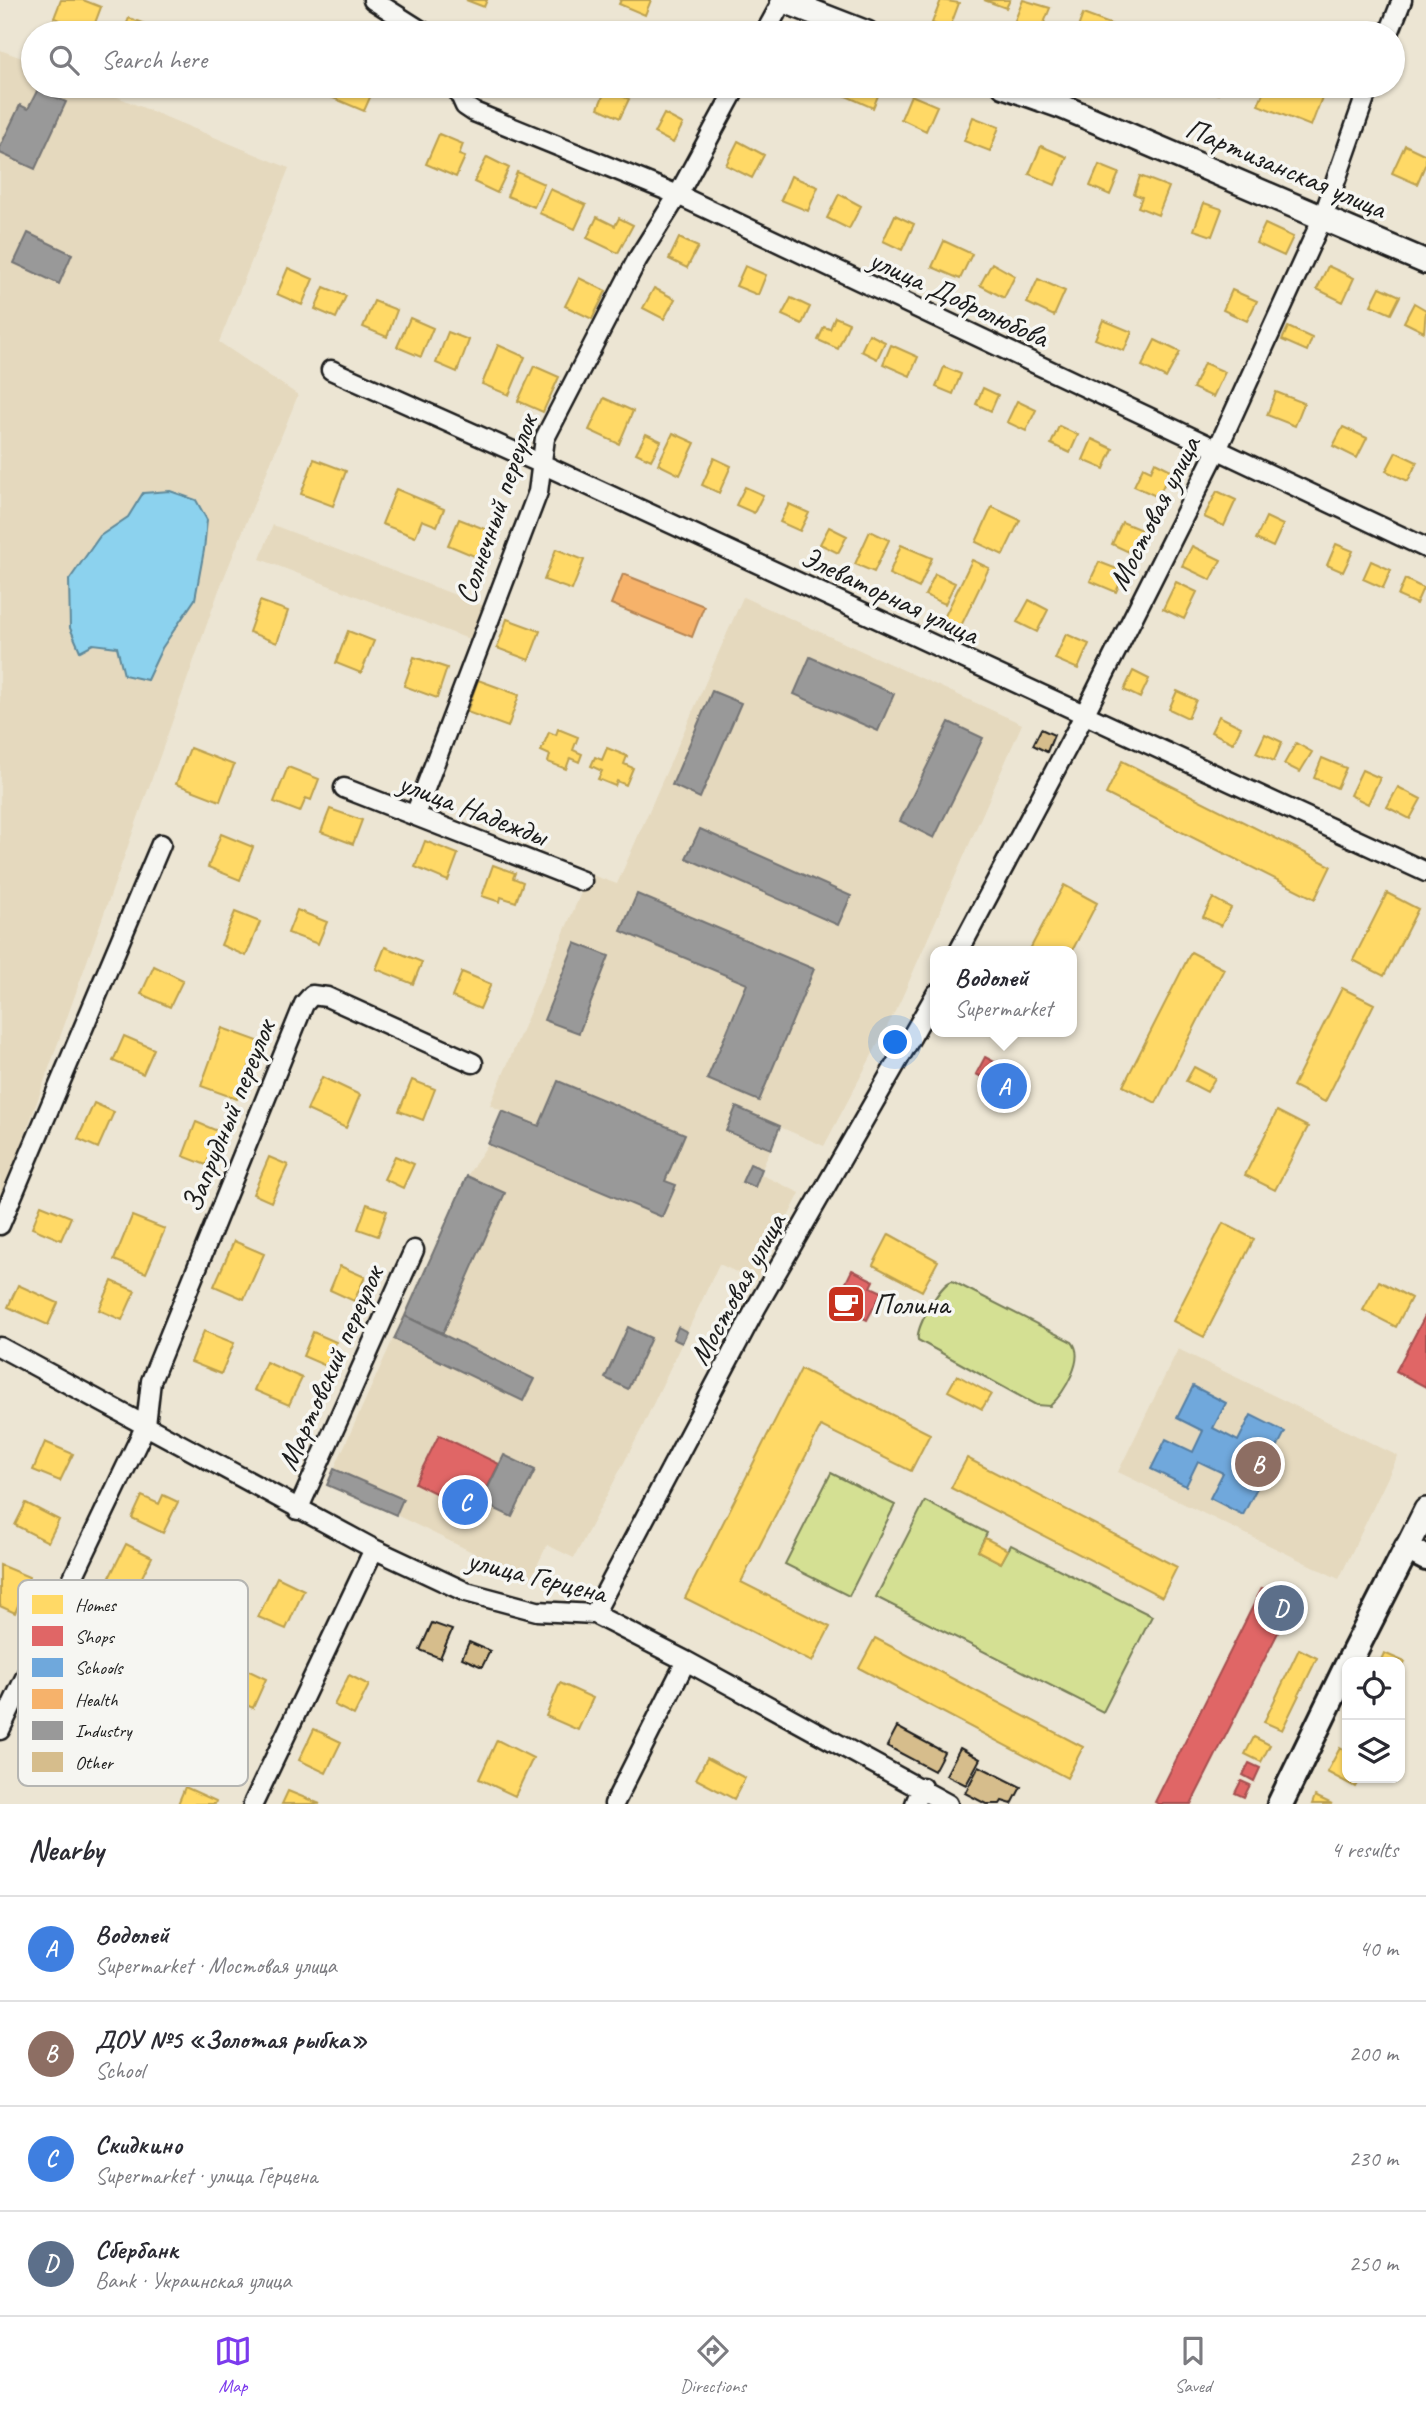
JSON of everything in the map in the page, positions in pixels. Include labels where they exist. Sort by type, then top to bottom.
[{"type":"main road","points":[[1352,1657],[1416,1553]]},
{"type":"main road","points":[[1280,1804],[1342,1676]]},
{"type":"street","points":[[373,0],[406,21]]},
{"type":"street","points":[[771,21],[782,0],[835,21]]},
{"type":"street","points":[[1394,21],[1402,0]]},
{"type":"street","name":"улица Добролюбова","points":[[462,98],[466,106],[678,195],[1216,452],[1426,548]]},
{"type":"street","name":"Солнечный переулок","points":[[415,816],[538,492],[545,438],[638,260],[678,195],[731,98]]},
{"type":"street","name":"Партизанская улица","points":[[1033,98],[1323,216],[1426,262]]},
{"type":"street","name":"Мостовая улица","points":[[962,946],[1084,715],[1216,452],[1323,216],[1365,98]]},
{"type":"street","name":"Элеваторная улица","points":[[331,370],[1426,872]]},
{"type":"street","name":"улица Надежды","points":[[344,788],[582,881]]},
{"type":"street","points":[[0,1225],[161,844]]},
{"type":"street","name":"Запрудный переулок","points":[[146,1425],[151,1381],[304,1004],[312,995],[327,997],[473,1063]]},
{"type":"street","name":"Мостовая улица","points":[[594,1614],[756,1308],[930,1004]]},
{"type":"street","name":"Мартовский переулок","points":[[298,1510],[414,1250]]},
{"type":"street","name":"улица Герцена","points":[[0,1348],[373,1549],[466,1591],[537,1611],[594,1614],[922,1787],[948,1804]]},
{"type":"street","points":[[72,1580],[146,1425]]},
{"type":"street","points":[[1416,1553],[1426,1510]]},
{"type":"street","points":[[253,1804],[373,1549]]},
{"type":"street","points":[[614,1804],[686,1661]]},
{"type":"street","points":[[0,1730],[18,1692]]},
{"type":"street","points":[[915,1804],[922,1787]]},
{"type":"shaded area","points":[[0,50],[21,58],[21,98],[120,98],[289,168],[219,342],[298,395],[219,590],[0,1206]]},
{"type":"shaded area","points":[[273,525],[484,606],[471,640],[260,559]]},
{"type":"shaded area","points":[[743,597],[1022,724],[900,1002],[824,1146],[780,1127],[760,1174],[800,1193],[756,1281],[719,1264],[641,1430],[574,1558],[547,1545],[530,1580],[396,1515],[402,1500],[334,1469],[467,1176],[488,1144],[502,1111],[490,1105],[589,874],[617,884]]},
{"type":"shaded area","points":[[1178,1349],[1398,1456],[1339,1579],[1118,1472]]},
{"type":"green space","points":[[952,1281],[1072,1342],[1076,1357],[1072,1375],[1050,1406],[1036,1405],[918,1340],[920,1326],[929,1307],[941,1290]]},
{"type":"green space","points":[[831,1473],[895,1505],[849,1596],[785,1564]]},
{"type":"green space","points":[[925,1501],[987,1533],[978,1551],[1001,1563],[1011,1545],[1152,1616],[1103,1712],[876,1597]]},
{"type":"water","points":[[170,491],[196,500],[207,520],[204,550],[195,599],[162,648],[147,680],[124,675],[117,647],[93,644],[80,651],[70,628],[69,580],[100,536],[128,517],[143,493]]},
{"type":"building: Homes","points":[[61,0],[83,0],[101,7],[96,21],[63,21],[54,18]]},
{"type":"building: Homes","points":[[466,0],[487,0],[484,7]]},
{"type":"building: Homes","points":[[621,0],[651,0],[645,15],[619,4]]},
{"type":"building: Homes","points":[[941,0],[959,3],[952,21],[933,21]]},
{"type":"building: Homes","points":[[984,0],[1010,0],[1006,8]]},
{"type":"building: Homes","points":[[1023,0],[1050,8],[1045,21],[1015,21]]},
{"type":"building: Homes","points":[[1083,14],[1102,21],[1080,21]]},
{"type":"building: Homes","points":[[333,98],[370,98],[364,111]]},
{"type":"building: Homes","points":[[602,98],[629,99],[620,118],[598,108]]},
{"type":"building: Homes","points":[[850,98],[877,98],[873,108]]},
{"type":"building: Homes","points":[[910,98],[918,98],[937,106],[926,131],[901,119]]},
{"type":"building: Homes","points":[[1261,98],[1322,98],[1311,126],[1258,105]]},
{"type":"building: Homes","points":[[664,114],[683,124],[673,143],[654,133]]},
{"type":"building: Homes","points":[[973,117],[999,127],[990,151],[964,141]]},
{"type":"building: Homes","points":[[439,134],[463,144],[459,155],[465,157],[456,177],[426,164]]},
{"type":"building: Homes","points":[[738,141],[764,155],[752,178],[726,165]]},
{"type":"building: Homes","points":[[1405,145],[1426,155],[1426,163],[1417,184],[1392,173]]},
{"type":"building: Homes","points":[[1041,146],[1067,157],[1055,185],[1029,174]]},
{"type":"building: Homes","points":[[487,157],[509,168],[497,193],[474,182]]},
{"type":"building: Homes","points":[[1099,165],[1119,173],[1110,195],[1090,186]]},
{"type":"building: Homes","points":[[517,172],[544,184],[534,207],[507,196]]},
{"type":"building: Homes","points":[[791,176],[818,187],[808,211],[781,200]]},
{"type":"building: Homes","points":[[1140,176],[1169,187],[1158,215],[1138,207],[1142,197],[1134,194]]},
{"type":"building: Homes","points":[[550,189],[586,205],[575,229],[539,213]]},
{"type":"building: Homes","points":[[839,194],[861,206],[849,229],[827,218]]},
{"type":"building: Homes","points":[[1204,203],[1222,209],[1212,236],[1194,230]]},
{"type":"building: Homes","points":[[895,215],[914,224],[902,250],[883,241]]},
{"type":"building: Homes","points":[[597,217],[615,226],[619,218],[633,225],[618,253],[587,238]]},
{"type":"building: Homes","points":[[1265,224],[1293,237],[1284,256],[1256,243]]},
{"type":"building: Homes","points":[[679,238],[698,247],[687,268],[669,259]]},
{"type":"building: Homes","points":[[944,241],[972,254],[960,279],[932,267]]},
{"type":"building: Homes","points":[[992,263],[1015,276],[1004,298],[980,285]]},
{"type":"building: Homes","points":[[745,266],[766,275],[758,295],[736,286]]},
{"type":"building: Homes","points":[[1328,266],[1354,278],[1343,302],[1317,289]]},
{"type":"building: Homes","points":[[288,268],[313,279],[302,305],[277,294]]},
{"type":"building: Homes","points":[[579,278],[606,291],[592,319],[565,306]]},
{"type":"building: Homes","points":[[1038,279],[1065,291],[1054,316],[1027,303]]},
{"type":"building: Homes","points":[[324,287],[346,296],[336,318],[315,309]]},
{"type":"building: Homes","points":[[1380,287],[1400,296],[1391,314],[1371,305]]},
{"type":"building: Homes","points":[[654,288],[675,299],[664,319],[643,308]]},
{"type":"building: Homes","points":[[1232,290],[1257,301],[1247,321],[1223,310]]},
{"type":"building: Homes","points":[[791,298],[810,307],[802,324],[782,315]]},
{"type":"building: Homes","points":[[374,301],[397,310],[387,337],[363,327]]},
{"type":"building: Homes","points":[[1414,303],[1426,310],[1424,332],[1404,322]]},
{"type":"building: Homes","points":[[835,317],[849,323],[838,349],[818,340],[824,327],[830,329]]},
{"type":"building: Homes","points":[[410,318],[433,328],[421,357],[397,347]]},
{"type":"building: Homes","points":[[1103,320],[1132,332],[1124,351],[1095,339]]},
{"type":"building: Homes","points":[[1288,327],[1312,338],[1307,351],[1282,340]]},
{"type":"building: Homes","points":[[448,332],[469,340],[457,372],[436,363]]},
{"type":"building: Homes","points":[[869,334],[885,342],[877,359],[861,351]]},
{"type":"building: Homes","points":[[1155,340],[1180,352],[1166,378],[1142,366]]},
{"type":"building: Homes","points":[[498,345],[525,357],[509,395],[482,384]]},
{"type":"building: Homes","points":[[891,345],[918,357],[910,376],[883,364]]},
{"type":"building: Homes","points":[[1204,363],[1225,372],[1213,397],[1193,388]]},
{"type":"building: Homes","points":[[534,366],[559,377],[543,412],[518,401]]},
{"type":"building: Homes","points":[[944,367],[961,374],[953,394],[936,387]]},
{"type":"building: Homes","points":[[983,388],[998,395],[991,411],[976,404]]},
{"type":"building: Homes","points":[[1276,392],[1304,403],[1295,426],[1267,415]]},
{"type":"building: Homes","points":[[604,398],[633,411],[619,444],[589,430]]},
{"type":"building: Homes","points":[[1017,401],[1036,410],[1026,431],[1007,422]]},
{"type":"building: Homes","points":[[1059,426],[1078,435],[1070,453],[1051,444]]},
{"type":"building: Homes","points":[[1343,427],[1367,438],[1357,458],[1333,446]]},
{"type":"building: Homes","points":[[673,433],[695,443],[680,475],[658,464]]},
{"type":"building: Homes","points":[[646,434],[661,441],[651,460],[636,453]]},
{"type":"building: Homes","points":[[1092,439],[1113,449],[1104,469],[1083,460]]},
{"type":"building: Homes","points":[[1396,452],[1417,462],[1408,481],[1386,471]]},
{"type":"building: Homes","points":[[714,458],[731,466],[719,493],[702,485]]},
{"type":"building: Homes","points":[[314,459],[346,471],[333,506],[301,494]]},
{"type":"building: Homes","points":[[1155,462],[1171,470],[1158,497],[1134,486],[1143,467],[1151,471]]},
{"type":"building: Homes","points":[[745,487],[763,495],[754,513],[736,505]]},
{"type":"building: Homes","points":[[396,489],[444,509],[437,526],[422,520],[415,537],[382,524]]},
{"type":"building: Homes","points":[[1217,491],[1236,500],[1224,526],[1204,517]]},
{"type":"building: Homes","points":[[789,504],[809,513],[800,531],[780,522]]},
{"type":"building: Homes","points":[[992,507],[1020,520],[1003,555],[976,542]]},
{"type":"building: Homes","points":[[1266,517],[1283,525],[1273,547],[1256,539]]},
{"type":"building: Homes","points":[[459,519],[490,531],[479,558],[448,545]]},
{"type":"building: Homes","points":[[1122,522],[1144,531],[1133,554],[1112,544]]},
{"type":"building: Homes","points":[[829,527],[847,536],[838,553],[820,544]]},
{"type":"building: Homes","points":[[870,531],[889,540],[874,572],[855,564]]},
{"type":"building: Homes","points":[[1336,544],[1353,551],[1343,572],[1327,565]]},
{"type":"building: Homes","points":[[901,545],[932,558],[919,588],[889,574]]},
{"type":"building: Homes","points":[[1192,546],[1221,560],[1211,580],[1182,566]]},
{"type":"building: Homes","points":[[556,549],[584,560],[572,590],[544,580]]},
{"type":"building: Homes","points":[[972,560],[989,568],[959,630],[942,622]]},
{"type":"building: Homes","points":[[1371,561],[1391,570],[1383,588],[1363,579]]},
{"type":"building: Homes","points":[[1099,562],[1125,572],[1116,592],[1090,581]]},
{"type":"building: Homes","points":[[935,574],[955,583],[945,604],[925,595]]},
{"type":"building: Homes","points":[[1405,579],[1423,588],[1416,604],[1398,596]]},
{"type":"building: Homes","points":[[1176,582],[1197,592],[1184,619],[1163,609]]},
{"type":"building: Homes","points":[[1029,600],[1048,610],[1037,632],[1017,622]]},
{"type":"building: Homes","points":[[260,601],[288,611],[277,643],[249,632]]},
{"type":"building: Homes","points":[[507,619],[540,631],[529,660],[497,648]]},
{"type":"building: Homes","points":[[348,631],[374,641],[361,673],[336,663]]},
{"type":"building: Homes","points":[[1066,634],[1089,644],[1078,669],[1055,659]]},
{"type":"building: Homes","points":[[414,657],[447,668],[437,698],[404,686]]},
{"type":"building: Homes","points":[[1133,671],[1149,679],[1140,698],[1124,690]]},
{"type":"building: Homes","points":[[478,680],[519,695],[508,727],[467,712]]},
{"type":"building: Homes","points":[[1177,691],[1196,700],[1188,718],[1169,709]]},
{"type":"building: Homes","points":[[1219,716],[1241,727],[1233,743],[1211,732]]},
{"type":"building: Homes","points":[[558,729],[578,737],[573,750],[582,754],[579,762],[570,758],[566,769],[548,762],[550,755],[541,751],[549,732],[556,735]]},
{"type":"building: Homes","points":[[1265,734],[1282,742],[1274,761],[1256,753]]},
{"type":"building: Homes","points":[[1296,743],[1312,752],[1300,772],[1284,764]]},
{"type":"building: Homes","points":[[190,748],[234,765],[220,801],[176,784]]},
{"type":"building: Homes","points":[[607,748],[627,756],[624,764],[633,768],[626,785],[617,781],[615,786],[598,779],[602,771],[591,766],[595,757],[602,760]]},
{"type":"building: Homes","points":[[1322,758],[1346,768],[1337,788],[1314,778]]},
{"type":"building: Homes","points":[[1122,761],[1331,866],[1315,899],[1106,794]]},
{"type":"building: Homes","points":[[288,767],[319,779],[311,800],[306,798],[300,812],[274,802]]},
{"type":"building: Homes","points":[[1362,770],[1380,778],[1368,804],[1350,795]]},
{"type":"building: Homes","points":[[1398,787],[1421,799],[1410,819],[1387,807]]},
{"type":"building: Homes","points":[[330,809],[362,820],[353,844],[321,832]]},
{"type":"building: Homes","points":[[221,834],[253,847],[240,880],[208,867]]},
{"type":"building: Homes","points":[[425,841],[458,854],[448,881],[415,867]]},
{"type":"building: Homes","points":[[493,865],[515,873],[513,878],[523,882],[516,902],[501,897],[500,902],[482,896]]},
{"type":"building: Homes","points":[[1064,885],[1097,903],[1075,946],[1032,946]]},
{"type":"building: Homes","points":[[1387,893],[1418,909],[1384,976],[1353,960]]},
{"type":"building: Homes","points":[[1213,898],[1231,908],[1221,926],[1203,917]]},
{"type":"building: Homes","points":[[297,910],[327,922],[318,944],[288,933]]},
{"type":"building: Homes","points":[[235,912],[260,922],[246,956],[221,945]]},
{"type":"building: Homes","points":[[385,947],[422,962],[413,984],[376,969]]},
{"type":"building: Homes","points":[[1191,952],[1224,969],[1156,1103],[1123,1086]]},
{"type":"building: Homes","points":[[154,966],[183,980],[170,1007],[141,994]]},
{"type":"building: Homes","points":[[462,972],[491,984],[480,1009],[452,997]]},
{"type":"building: Homes","points":[[1342,988],[1374,1004],[1325,1102],[1293,1086]]},
{"type":"building: Homes","points":[[222,1028],[266,1044],[260,1058],[253,1056],[237,1099],[201,1086]]},
{"type":"building: Homes","points":[[124,1036],[154,1049],[143,1074],[113,1061]]},
{"type":"building: Homes","points":[[1194,1067],[1215,1078],[1207,1092],[1186,1081]]},
{"type":"building: Homes","points":[[322,1077],[360,1095],[346,1128],[307,1110]]},
{"type":"building: Homes","points":[[412,1080],[435,1089],[423,1120],[399,1111]]},
{"type":"building: Homes","points":[[94,1103],[114,1112],[98,1148],[78,1139]]},
{"type":"building: Homes","points":[[1277,1111],[1308,1127],[1275,1190],[1245,1175]]},
{"type":"building: Homes","points":[[196,1122],[220,1132],[206,1165],[183,1156]]},
{"type":"building: Homes","points":[[395,1156],[414,1164],[403,1188],[384,1179]]},
{"type":"building: Homes","points":[[269,1157],[288,1165],[271,1202],[253,1194]]},
{"type":"building: Homes","points":[[367,1204],[387,1211],[378,1236],[358,1229]]},
{"type":"building: Homes","points":[[41,1205],[71,1217],[61,1240],[32,1228]]},
{"type":"building: Homes","points":[[132,1216],[165,1229],[146,1273],[114,1260]]},
{"type":"building: Homes","points":[[1223,1223],[1254,1239],[1204,1337],[1173,1321]]},
{"type":"building: Homes","points":[[889,1234],[938,1261],[922,1291],[873,1265]]},
{"type":"building: Homes","points":[[234,1241],[264,1254],[244,1299],[214,1286]]},
{"type":"building: Homes","points":[[340,1266],[365,1277],[354,1301],[330,1290]]},
{"type":"building: Homes","points":[[112,1281],[135,1291],[122,1320],[99,1310]]},
{"type":"building: Homes","points":[[1379,1281],[1411,1298],[1396,1327],[1363,1310]]},
{"type":"building: Homes","points":[[18,1285],[58,1303],[48,1325],[8,1307]]},
{"type":"building: Homes","points":[[204,1331],[234,1343],[221,1374],[191,1362]]},
{"type":"building: Homes","points":[[313,1332],[336,1342],[326,1366],[303,1356]]},
{"type":"building: Homes","points":[[266,1362],[302,1378],[289,1405],[254,1390]]},
{"type":"building: Homes","points":[[801,1369],[930,1434],[911,1471],[821,1426],[741,1582],[830,1627],[812,1662],[685,1598]]},
{"type":"building: Homes","points":[[957,1375],[991,1394],[982,1409],[948,1391]]},
{"type":"building: Homes","points":[[45,1442],[73,1454],[60,1481],[33,1470]]},
{"type":"building: Homes","points":[[967,1458],[1177,1567],[1162,1597],[951,1488]]},
{"type":"building: Homes","points":[[163,1495],[178,1502],[163,1533],[132,1518],[142,1496],[159,1504]]},
{"type":"building: Homes","points":[[26,1503],[59,1520],[48,1542],[15,1525]]},
{"type":"building: Homes","points":[[985,1538],[1008,1550],[1001,1563],[978,1551]]},
{"type":"building: Homes","points":[[126,1544],[152,1557],[140,1580],[108,1580]]},
{"type":"building: Homes","points":[[0,1565],[29,1577],[28,1580],[18,1580],[18,1605],[15,1613],[0,1606]]},
{"type":"building: Homes","points":[[277,1577],[304,1590],[286,1629],[258,1617]]},
{"type":"building: Homes","points":[[875,1638],[1083,1747],[1067,1778],[859,1668]]},
{"type":"building: Homes","points":[[1299,1649],[1317,1658],[1282,1730],[1264,1722]]},
{"type":"building: Homes","points":[[248,1670],[266,1679],[253,1708],[248,1706]]},
{"type":"building: Homes","points":[[349,1675],[369,1685],[354,1715],[334,1705]]},
{"type":"building: Homes","points":[[560,1683],[593,1698],[578,1730],[546,1716]]},
{"type":"building: Homes","points":[[314,1729],[341,1742],[326,1773],[299,1760]]},
{"type":"building: Homes","points":[[1254,1737],[1270,1745],[1261,1762],[1245,1754]]},
{"type":"building: Homes","points":[[497,1740],[533,1758],[515,1796],[479,1779]]},
{"type":"building: Homes","points":[[1340,1748],[1342,1749],[1342,1780],[1327,1772]]},
{"type":"building: Homes","points":[[707,1758],[745,1778],[734,1799],[696,1779]]},
{"type":"building: Homes","points":[[185,1787],[216,1801],[215,1804],[178,1804]]},
{"type":"building: Homes","points":[[288,1791],[320,1804],[282,1804]]},
{"type":"building: Homes","points":[[1315,1796],[1332,1804],[1312,1804]]},
{"type":"building: Shops","points":[[985,1057],[1015,1073],[1006,1090],[976,1074]]},
{"type":"building: Shops","points":[[852,1270],[874,1281],[871,1287],[882,1292],[867,1320],[835,1305]]},
{"type":"building: Shops","points":[[1426,1314],[1426,1387],[1396,1371]]},
{"type":"building: Shops","points":[[439,1435],[499,1464],[475,1513],[415,1483]]},
{"type":"building: Shops","points":[[1262,1588],[1293,1603],[1191,1804],[1159,1804],[1155,1802]]},
{"type":"building: Shops","points":[[1249,1763],[1260,1768],[1254,1781],[1243,1775]]},
{"type":"building: Shops","points":[[1241,1781],[1250,1785],[1244,1797],[1235,1793]]},
{"type":"building: Schools","points":[[1193,1386],[1226,1403],[1213,1428],[1238,1441],[1251,1415],[1285,1432],[1268,1465],[1243,1453],[1234,1471],[1259,1484],[1243,1515],[1210,1498],[1223,1473],[1198,1461],[1186,1486],[1151,1469],[1166,1439],[1193,1452],[1203,1431],[1177,1418]]},
{"type":"building: Health","points":[[623,574],[704,606],[692,637],[611,604]]},
{"type":"building: Industry","points":[[34,98],[57,98],[66,102],[35,169],[0,153],[0,147],[20,105],[28,109]]},
{"type":"building: Industry","points":[[28,233],[72,254],[59,284],[14,263]]},
{"type":"building: Industry","points":[[810,657],[894,694],[878,731],[794,694]]},
{"type":"building: Industry","points":[[712,691],[741,703],[700,798],[672,785]]},
{"type":"building: Industry","points":[[949,722],[983,738],[934,838],[900,821]]},
{"type":"building: Industry","points":[[700,829],[851,896],[838,925],[686,858]]},
{"type":"building: Industry","points":[[637,894],[814,969],[759,1101],[707,1079],[747,984],[621,931]]},
{"type":"building: Industry","points":[[575,943],[609,956],[579,1033],[544,1020]]},
{"type":"building: Industry","points":[[558,1081],[685,1134],[665,1181],[676,1185],[662,1217],[488,1144],[502,1111],[539,1126]]},
{"type":"building: Industry","points":[[736,1107],[780,1126],[771,1149],[726,1131]]},
{"type":"building: Industry","points":[[750,1164],[762,1169],[755,1187],[742,1182]]},
{"type":"building: Industry","points":[[467,1176],[505,1193],[443,1333],[405,1316]]},
{"type":"building: Industry","points":[[405,1316],[534,1379],[523,1401],[394,1339]]},
{"type":"building: Industry","points":[[628,1327],[651,1338],[628,1389],[605,1378]]},
{"type":"building: Industry","points":[[678,1327],[687,1332],[682,1343],[673,1339]]},
{"type":"building: Industry","points":[[504,1455],[535,1470],[512,1517],[481,1502]]},
{"type":"building: Industry","points":[[334,1469],[403,1499],[396,1515],[327,1485]]},
{"type":"building: Other","points":[[1041,729],[1054,735],[1047,752],[1033,745]]},
{"type":"building: Other","points":[[432,1623],[452,1630],[440,1658],[420,1650]]},
{"type":"building: Other","points":[[469,1642],[490,1651],[482,1667],[462,1658]]},
{"type":"building: Other","points":[[897,1727],[944,1752],[934,1771],[887,1746]]},
{"type":"building: Other","points":[[960,1748],[980,1759],[966,1785],[946,1775]]},
{"type":"building: Other","points":[[979,1766],[1021,1787],[1012,1804],[1002,1801],[1000,1804],[986,1804],[965,1793]]},
{"type":"place","name":"Водолей","points":[[1004,1086]]},
{"type":"place","name":"Полина","points":[[846,1304]]},
{"type":"place","name":"ДОУ №5 «Золотая рыбка»","points":[[1258,1464]]},
{"type":"place","name":"Скидкино","points":[[465,1502]]},
{"type":"place","name":"Сбербанк","points":[[1281,1608]]}]
